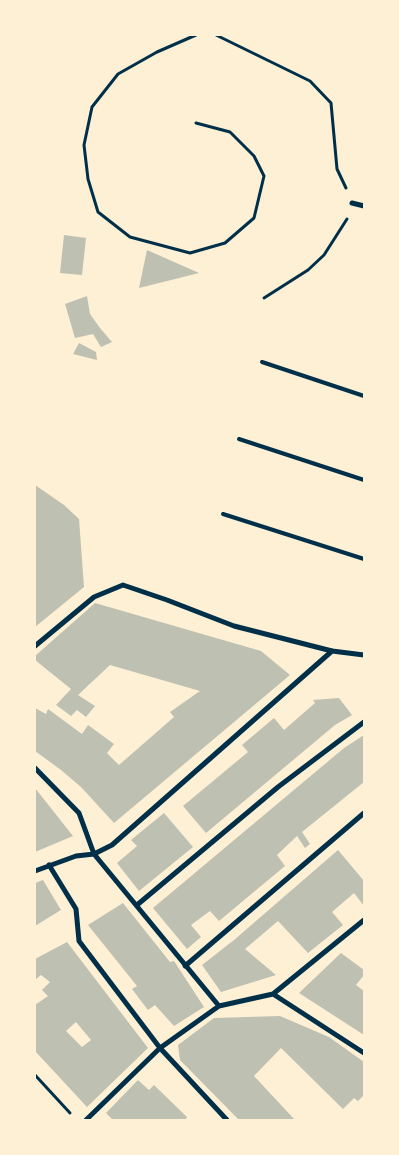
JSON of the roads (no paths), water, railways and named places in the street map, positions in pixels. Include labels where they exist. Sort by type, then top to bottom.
[{"type":"street","points":[[355,203],[364,206]]},
{"type":"street","points":[[35,646],[94,597],[123,585],[234,626],[332,651],[364,655]]},
{"type":"street","points":[[35,871],[76,856],[94,854],[112,845],[332,651]]},
{"type":"street","points":[[137,905],[278,787],[364,722]]},
{"type":"street","points":[[35,768],[79,812],[94,854],[219,1006]]},
{"type":"street","points":[[186,966],[364,813]]},
{"type":"street","points":[[49,865],[76,909],[79,941],[160,1048],[227,1120]]},
{"type":"street","points":[[86,1120],[160,1048],[219,1006],[273,994],[364,920]]},
{"type":"street","points":[[273,994],[364,1053]]},
{"type":"lane","points":[[262,362],[364,396]]},
{"type":"lane","points":[[238,439],[364,480]]},
{"type":"lane","points":[[222,514],[364,559]]}]
